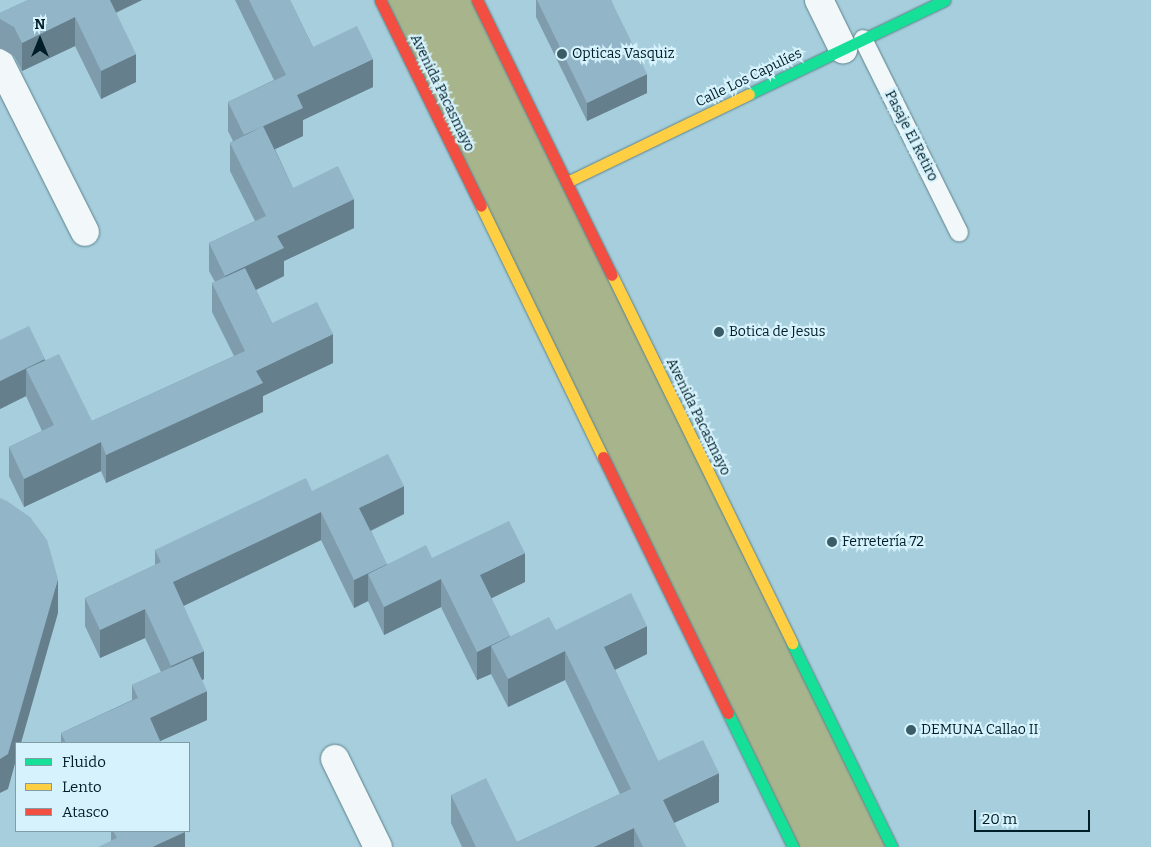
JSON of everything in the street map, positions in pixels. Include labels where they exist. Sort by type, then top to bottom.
[{"type":"main road","name":"Avenida Pacasmayo","points":[[380,0],[793,847]]},
{"type":"main road","name":"Avenida Pacasmayo","points":[[477,0],[892,847]]},
{"type":"main road","name":"Calle Los Capulíes","points":[[567,182],[945,0]]},
{"type":"street","points":[[818,0],[853,44]]},
{"type":"street","points":[[0,63],[85,232]]},
{"type":"street","points":[[335,759],[378,847]]},
{"type":"lane","name":"Pasaje El Retiro","points":[[853,44],[960,232]]},
{"type":"green space","points":[[381,0],[477,0],[892,847],[792,847]]},
{"type":"building","points":[[28,0],[110,0],[136,54],[101,71],[75,17],[22,43],[14,27],[0,19],[0,13]]},
{"type":"building","points":[[249,0],[290,0],[313,47],[357,26],[373,59],[297,95],[303,108],[244,135],[228,102],[286,75]]},
{"type":"building","points":[[537,0],[611,0],[647,74],[587,103]]},
{"type":"building","points":[[263,126],[293,188],[338,166],[354,199],[277,236],[284,248],[225,276],[209,243],[266,216],[230,143]]},
{"type":"building","points":[[245,268],[272,323],[317,302],[333,334],[256,371],[263,383],[106,455],[101,442],[24,479],[9,447],[54,425],[26,369],[59,354],[92,421],[245,351],[212,283]]},
{"type":"building","points":[[29,326],[45,359],[0,381],[0,340]]},
{"type":"building","points":[[388,454],[404,486],[359,508],[387,564],[354,580],[321,512],[173,582],[204,651],[171,666],[145,609],[100,630],[85,598],[161,562],[155,550],[306,478],[312,491]]},
{"type":"building","points":[[0,498],[30,517],[47,540],[58,579],[8,754],[0,759]]},
{"type":"building","points":[[509,521],[525,553],[480,575],[510,636],[477,652],[441,579],[384,607],[368,574],[426,545],[432,558]]},
{"type":"building","points":[[631,593],[647,626],[604,647],[658,761],[703,740],[719,773],[663,800],[686,847],[643,847],[634,828],[594,847],[476,847],[451,795],[486,778],[517,842],[631,789],[565,651],[508,679],[491,646],[549,617],[556,630]]},
{"type":"building","points":[[192,658],[207,691],[150,718],[161,742],[66,742],[61,733],[138,698],[132,685]]},
{"type":"building","points":[[114,832],[185,832],[152,847],[98,847],[117,838]]},
{"type":"traffic: fast","points":[[749,94],[945,0]]},
{"type":"traffic: fast","points":[[792,643],[892,847]]},
{"type":"traffic: fast","points":[[728,713],[793,847]]},
{"type":"traffic: slow","points":[[567,182],[749,94]]},
{"type":"traffic: slow","points":[[481,206],[603,457]]},
{"type":"traffic: slow","points":[[612,275],[792,643]]},
{"type":"traffic: jam","points":[[380,0],[481,206]]},
{"type":"traffic: jam","points":[[477,0],[612,275]]},
{"type":"traffic: jam","points":[[603,457],[728,713]]},
{"type":"place","name":"Opticas Vasquiz","points":[[562,54]]},
{"type":"place","name":"Botica de Jesus","points":[[719,332]]},
{"type":"place","name":"Ferretería 72","points":[[832,542]]},
{"type":"place","name":"DEMUNA Callao II","points":[[911,730]]}]
